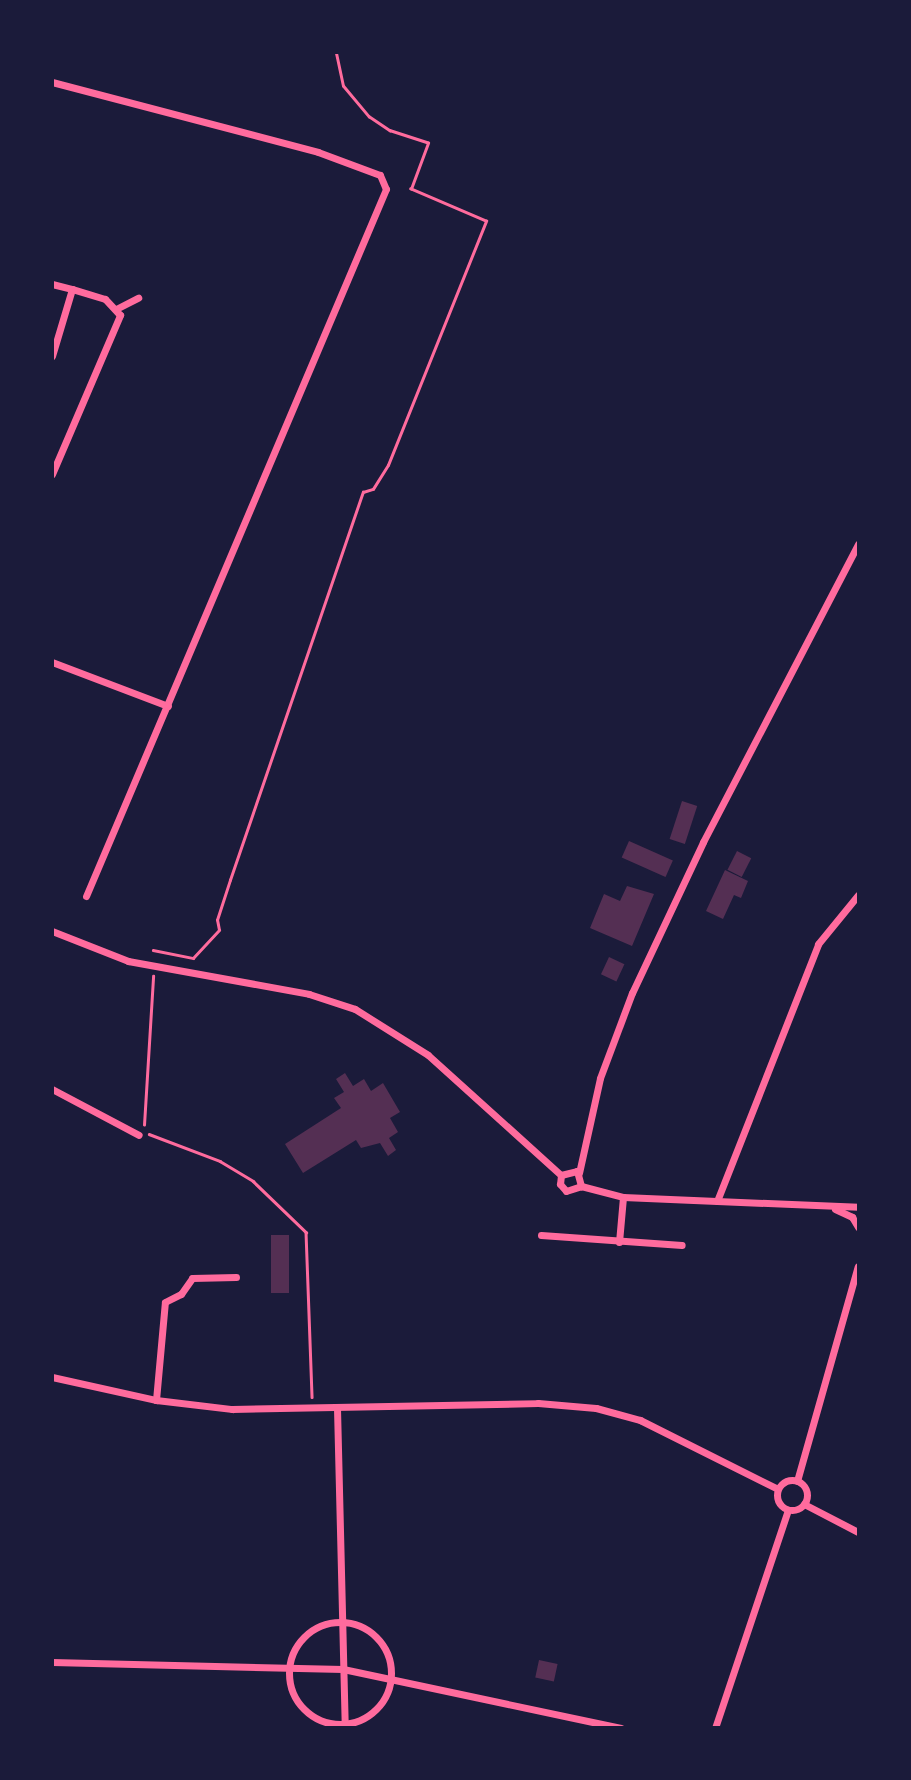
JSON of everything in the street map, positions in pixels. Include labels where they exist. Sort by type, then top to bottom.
[{"type":"street","points":[[52,82],[318,152],[380,175],[386,189],[86,895]]},
{"type":"street","points":[[52,284],[105,299],[120,315],[116,334],[52,474]]},
{"type":"street","points":[[52,356],[72,289]]},
{"type":"street","points":[[116,309],[138,298]]},
{"type":"street","points":[[581,1186],[579,1173],[600,1078],[632,993],[703,842],[859,544]]},
{"type":"street","points":[[52,662],[168,705]]},
{"type":"street","points":[[717,1200],[818,944],[859,895]]},
{"type":"street","points":[[52,931],[97,951],[186,972],[309,994],[382,1022],[428,1055],[561,1175],[564,1190],[573,1192],[581,1186]]},
{"type":"street","points":[[52,1089],[139,1135]]},
{"type":"street","points":[[561,1175],[570,1169],[579,1173]]},
{"type":"street","points":[[581,1186],[623,1197],[832,1208],[859,1207]]},
{"type":"street","points":[[619,1242],[623,1197]]},
{"type":"street","points":[[832,1208],[852,1217],[859,1227]]},
{"type":"street","points":[[541,1236],[682,1245]]},
{"type":"street","points":[[797,1481],[859,1266]]},
{"type":"street","points":[[156,1400],[165,1302],[181,1294],[192,1278],[236,1277]]},
{"type":"street","points":[[52,1377],[156,1400],[232,1409],[538,1403],[596,1408],[640,1420],[778,1489]]},
{"type":"street","points":[[337,1408],[345,1726]]},
{"type":"street","points":[[788,1510],[779,1504],[778,1489],[784,1482],[797,1481]]},
{"type":"street","points":[[797,1481],[806,1491],[804,1504]]},
{"type":"street","points":[[788,1510],[804,1504],[859,1532]]},
{"type":"street","points":[[715,1727],[788,1510]]},
{"type":"street","points":[[342,1623],[380,1640],[392,1663],[393,1678],[388,1693],[368,1715],[345,1726],[319,1720],[305,1712],[289,1685],[288,1669],[307,1634],[342,1623]]},
{"type":"street","points":[[52,1662],[344,1669],[621,1727]]},
{"type":"path","points":[[153,950],[193,958],[219,930],[216,920],[363,492],[373,489],[388,465],[486,221],[411,188],[428,144],[390,131],[369,117],[344,86],[336,52]]},
{"type":"path","points":[[142,1124],[153,976]]},
{"type":"path","points":[[148,1133],[220,1161],[253,1181],[306,1232],[312,1397]]},
{"type":"building","points":[[682,801],[697,806],[685,844],[670,839]]},
{"type":"building","points":[[629,841],[673,861],[666,877],[622,857]]},
{"type":"building","points":[[737,851],[751,858],[742,877],[727,870]]},
{"type":"building","points":[[725,870],[748,881],[741,898],[734,895],[723,919],[706,911]]},
{"type":"building","points":[[627,886],[654,894],[632,946],[590,928],[604,894],[620,901]]},
{"type":"building","points":[[609,957],[624,964],[616,981],[601,974]]},
{"type":"building","points":[[345,1073],[353,1086],[364,1079],[371,1091],[383,1083],[400,1112],[390,1118],[398,1132],[389,1138],[396,1150],[388,1156],[380,1143],[361,1148],[356,1140],[303,1173],[285,1144],[341,1108],[334,1098],[344,1092],[336,1079]]},
{"type":"building","points":[[271,1235],[289,1235],[289,1293],[271,1293]]},
{"type":"building","points":[[539,1660],[558,1664],[554,1682],[535,1678]]}]
